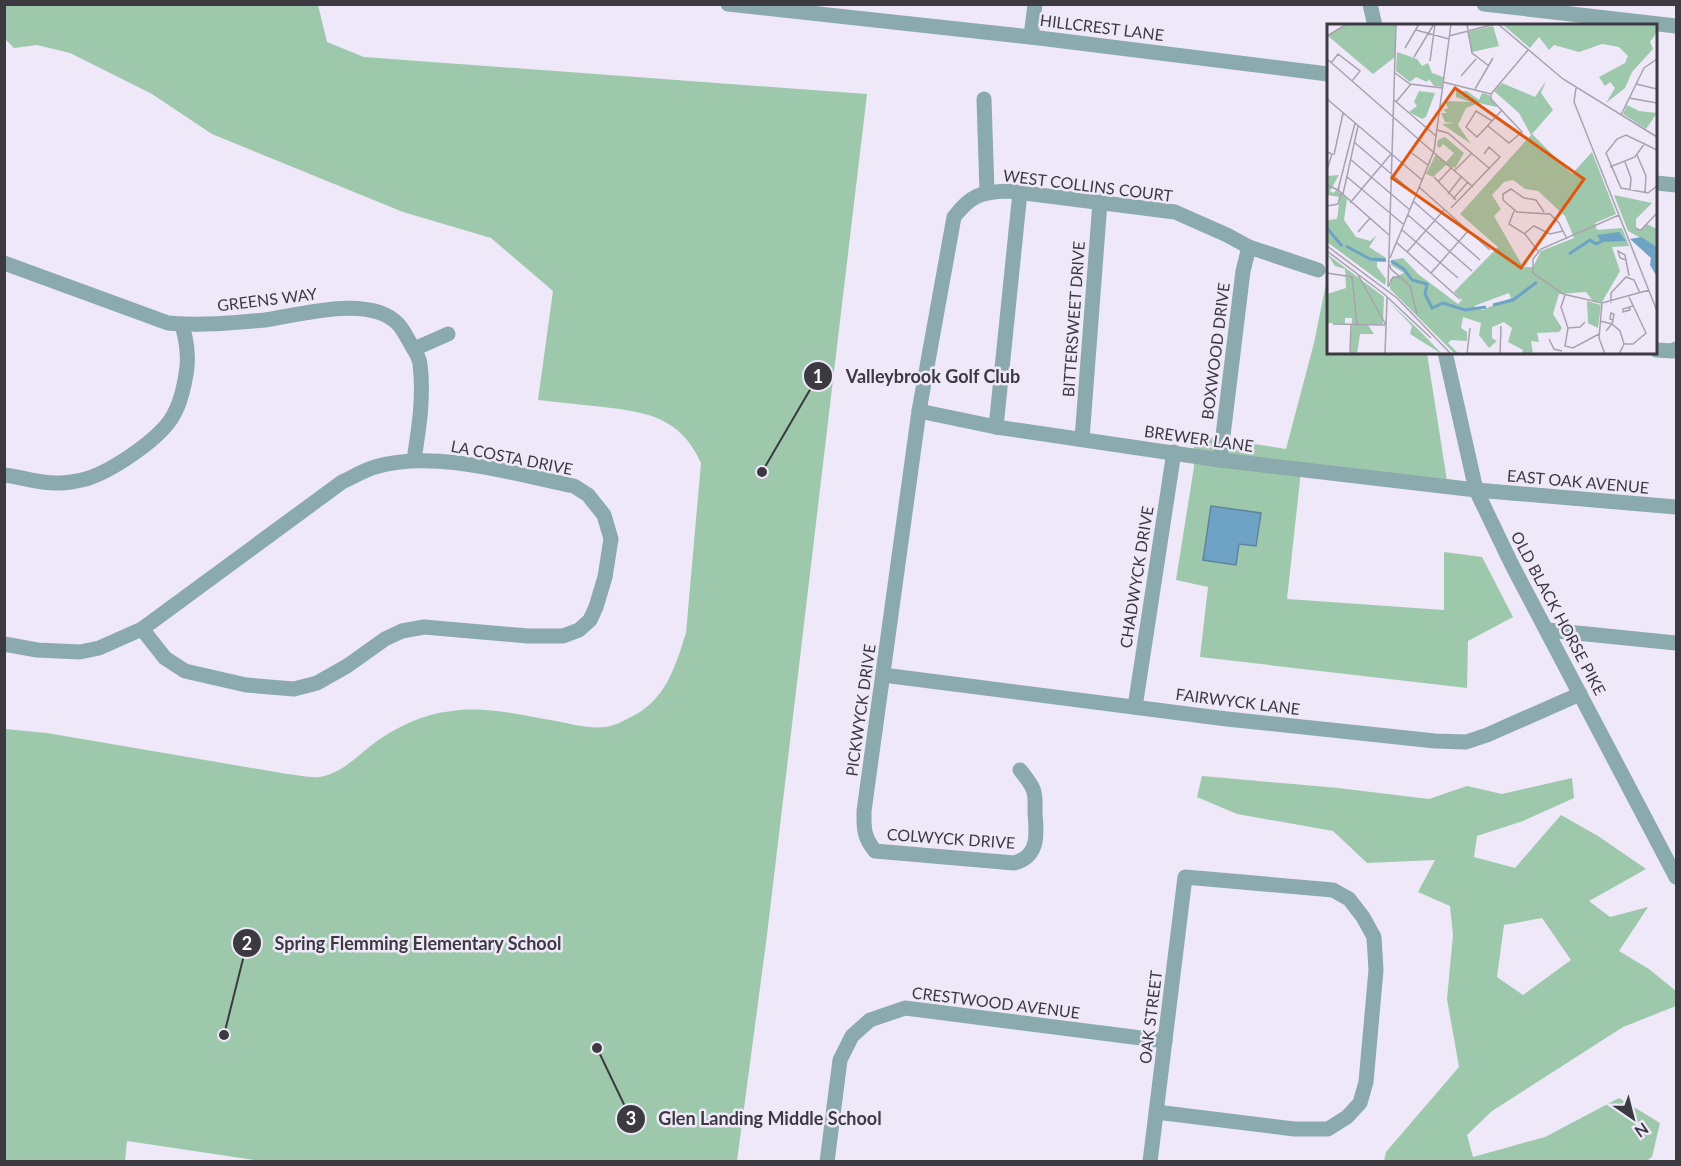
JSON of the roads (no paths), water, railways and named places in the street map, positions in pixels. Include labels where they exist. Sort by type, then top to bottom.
[{"type":"street","name":"HILLCREST LANE","points":[[728,4],[1031,37],[1327,74]]},
{"type":"street","points":[[1031,37],[1035,4]]},
{"type":"street","points":[[1370,4],[1375,24]]},
{"type":"street","points":[[1484,4],[1677,26]]},
{"type":"street","points":[[984,99],[987,192]]},
{"type":"street","points":[[1657,183],[1677,185]]},
{"type":"street","name":"WEST COLLINS COURT","points":[[987,192],[1020,192],[1175,212],[1249,247],[1318,270]]},
{"type":"street","name":"PICKWYCK DRIVE","points":[[872,847],[867,842],[864,831],[864,811],[919,411],[954,217],[963,205],[987,192]]},
{"type":"street","points":[[996,427],[1020,192]]},
{"type":"street","name":"BITTERSWEET DRIVE","points":[[1082,439],[1100,202]]},
{"type":"street","name":"BOXWOOD DRIVE","points":[[1220,460],[1243,271],[1249,247]]},
{"type":"street","name":"GREENS WAY","points":[[4,263],[168,323],[229,324],[290,316],[322,309],[359,308],[382,313],[398,323],[420,361],[422,407],[414,460]]},
{"type":"street","points":[[4,475],[58,483],[86,479],[115,466],[165,427],[174,414],[180,398],[187,367],[188,352],[182,324]]},
{"type":"street","points":[[414,349],[448,334]]},
{"type":"street","points":[[1657,350],[1677,349]]},
{"type":"street","name":"OLD BLACK HORSE PIKE","points":[[1445,354],[1476,490],[1512,565],[1677,877]]},
{"type":"street","name":"BREWER LANE","points":[[919,411],[996,427],[1220,460],[1476,490]]},
{"type":"street","name":"CHADWYCK DRIVE","points":[[1136,707],[1174,452]]},
{"type":"street","name":"LA COSTA DRIVE","points":[[4,644],[37,650],[80,652],[99,648],[142,629],[342,482],[374,467],[414,460],[471,465],[574,486],[588,495],[604,515],[611,539],[605,577],[596,608],[591,620],[579,630],[563,636],[528,636],[423,627],[402,631],[385,639],[317,684],[294,689],[246,685],[185,671],[165,658],[142,629]]},
{"type":"street","name":"EAST OAK AVENUE","points":[[1476,490],[1677,507]]},
{"type":"street","points":[[1547,630],[1677,642]]},
{"type":"street","name":"FAIRWYCK LANE","points":[[883,675],[1227,719],[1435,741],[1466,742],[1580,694]]},
{"type":"street","name":"COLWYCK DRIVE","points":[[872,847],[875,851],[1014,863],[1023,861],[1033,848],[1036,832],[1034,791],[1020,770]]},
{"type":"street","name":"OAK STREET","points":[[1150,1161],[1156,1112],[1165,1041],[1185,877],[1334,890],[1349,899],[1363,917],[1374,937],[1376,970],[1366,1082],[1360,1103],[1347,1117],[1328,1129],[1294,1129],[1156,1112]]},
{"type":"street","name":"CRESTWOOD AVENUE","points":[[827,1161],[840,1060],[852,1036],[870,1020],[905,1008],[1165,1041]]},
{"type":"water","points":[[1211,506],[1261,513],[1256,546],[1239,544],[1236,565],[1203,560]]},
{"type":"place","name":"Valleybrook Golf Club","points":[[762,472]]},
{"type":"place","name":"Spring Flemming Elementary School","points":[[224,1035]]},
{"type":"place","name":"Glen Landing Middle School","points":[[597,1048]]}]
